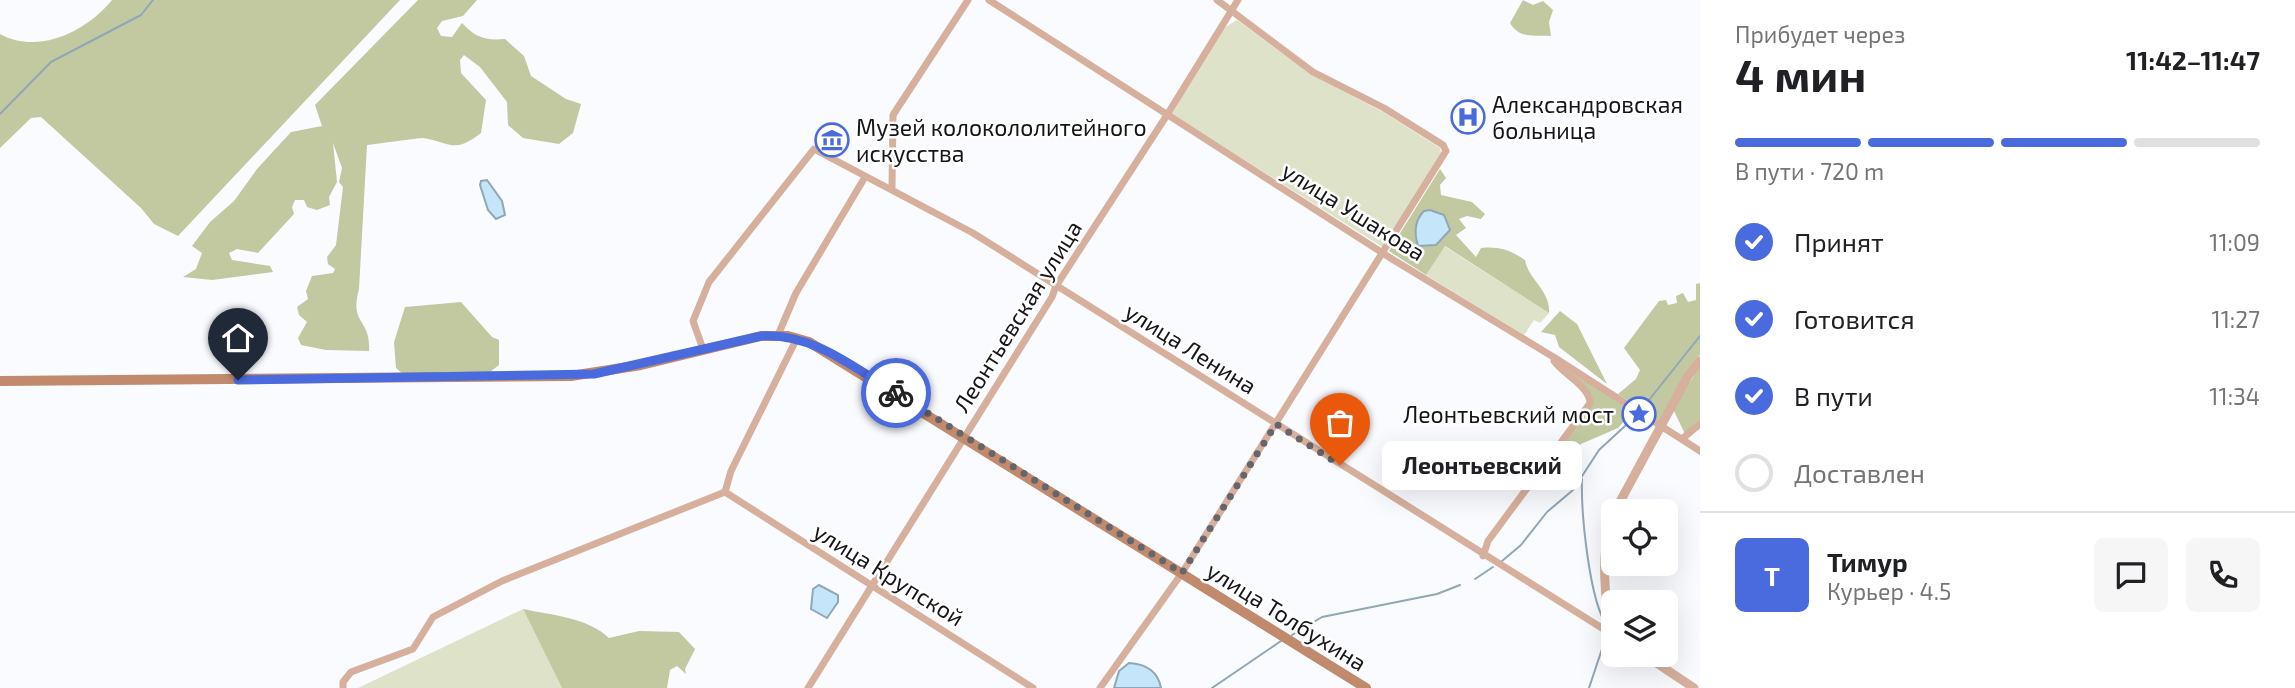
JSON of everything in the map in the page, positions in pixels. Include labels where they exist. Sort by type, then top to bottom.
[{"type":"main road","name":"улица Толбухина","points":[[0,381],[570,376],[641,365],[761,336],[797,338],[820,346],[1366,688]]},
{"type":"street","points":[[891,187],[893,115],[968,0]]},
{"type":"street","points":[[1100,688],[1182,573],[1445,155],[1443,145],[1384,108],[1313,72],[1217,0]]},
{"type":"street","name":"Леонтьевская улица","points":[[808,688],[1056,286],[1238,0]]},
{"type":"street","name":"улица Ушакова","points":[[994,1],[1167,115],[1700,451]]},
{"type":"street","name":"улица Ленина","points":[[703,349],[693,321],[703,293],[814,149],[864,177],[891,187],[973,233],[1601,628]]},
{"type":"street","points":[[778,335],[796,293],[864,177]]},
{"type":"street","points":[[343,688],[346,677],[356,670],[413,649],[433,617],[522,570],[725,492],[731,471],[797,338]]},
{"type":"street","points":[[1483,556],[1488,541],[1590,403],[1587,393],[1562,372],[1554,361],[1555,358]]},
{"type":"street","points":[[1621,499],[1660,427],[1700,361]]},
{"type":"street","points":[[1682,439],[1700,424]]},
{"type":"street","name":"улица Крупской","points":[[725,492],[1033,688]]},
{"type":"street","points":[[1662,667],[1694,688]]},
{"type":"green space","points":[[112,0],[400,0],[178,236],[154,224],[141,208],[41,117],[31,118],[0,148],[0,34],[30,42],[60,37],[89,22]]},
{"type":"green space","points":[[418,0],[477,0],[463,16],[442,21],[437,28],[441,36],[452,37],[462,23],[481,37],[505,39],[524,56],[531,76],[566,99],[581,104],[573,133],[559,144],[523,138],[508,125],[507,102],[480,67],[464,55],[460,60],[461,73],[486,100],[481,133],[458,145],[423,138],[367,145],[357,310],[367,332],[369,351],[326,350],[301,345],[298,338],[307,322],[299,315],[297,307],[308,299],[306,291],[312,276],[333,273],[335,269],[328,264],[327,257],[336,245],[343,187],[339,182],[342,168],[333,143],[337,182],[329,197],[330,205],[317,210],[307,207],[304,200],[295,200],[292,207],[294,214],[258,253],[237,249],[229,253],[232,260],[270,266],[273,272],[212,280],[183,277],[196,269],[202,253],[192,246],[210,222],[234,201],[257,169],[291,132],[322,126],[315,105]]},
{"type":"green space","points":[[1523,0],[1533,5],[1543,1],[1553,10],[1549,22],[1551,36],[1523,34],[1510,23]]},
{"type":"green space","points":[[1237,20],[1312,75],[1383,112],[1440,148],[1441,153],[1384,248],[1172,114],[1222,29]]},
{"type":"green space","points":[[1440,169],[1446,178],[1440,185],[1441,195],[1472,202],[1485,214],[1481,219],[1467,216],[1459,219],[1466,228],[1456,235],[1476,257],[1481,248],[1499,248],[1525,260],[1530,273],[1547,298],[1549,313],[1445,246],[1426,275],[1389,251]]},
{"type":"green space","points":[[1444,246],[1549,313],[1540,323],[1534,320],[1524,335],[1426,275]]},
{"type":"green space","points":[[1700,283],[1700,355],[1685,374],[1659,421],[1618,394],[1636,379],[1640,370],[1624,348],[1659,301],[1666,300],[1668,305],[1677,303],[1676,296],[1683,293],[1688,302],[1696,300],[1696,284]]},
{"type":"green space","points":[[461,302],[492,337],[499,340],[499,365],[490,372],[403,374],[396,368],[394,342],[405,307]]},
{"type":"green space","points":[[1560,311],[1577,324],[1607,384],[1559,347],[1555,335],[1541,332]]},
{"type":"green space","points":[[1558,361],[1625,407],[1624,411],[1629,416],[1618,428],[1581,444],[1561,463],[1549,462],[1592,403]]},
{"type":"green space","points":[[1700,366],[1700,421],[1685,434],[1673,409]]},
{"type":"green space","points":[[523,609],[562,688],[358,688]]},
{"type":"green space","points":[[523,609],[580,622],[601,631],[609,638],[639,631],[679,632],[695,649],[685,669],[686,674],[677,666],[670,670],[667,688],[562,688]]},
{"type":"water","points":[[487,180],[502,201],[505,215],[496,219],[488,210],[480,185],[481,181]]},
{"type":"water","points":[[1430,210],[1444,215],[1450,230],[1436,245],[1418,246],[1417,223],[1424,211]]},
{"type":"water","points":[[819,585],[838,595],[838,602],[827,618],[811,609],[813,589]]},
{"type":"water","points":[[1129,663],[1141,665],[1154,673],[1161,688],[1114,688],[1119,671]]},
{"type":"waterway","points":[[0,114],[51,62],[141,15],[153,0]]},
{"type":"waterway","points":[[1641,410],[1700,336]]},
{"type":"waterway","points":[[1502,561],[1521,545],[1547,512],[1573,490],[1599,450],[1638,414]]},
{"type":"waterway","points":[[1582,479],[1591,578],[1601,615]]},
{"type":"waterway","points":[[1475,579],[1493,567]]},
{"type":"waterway","points":[[1292,635],[1322,617],[1437,594],[1460,585]]},
{"type":"waterway","points":[[1212,688],[1281,641]]},
{"type":"waterway","points":[[1589,688],[1601,652]]},
{"type":"way so far","points":[[896,393],[1182,573],[1276,424],[1340,465]]},
{"type":"place","name":"Александровская больница","points":[[1468,117]]},
{"type":"place","name":"Музей колокололитейного искусства","points":[[832,140]]},
{"type":"place","name":"Леонтьевский мост","points":[[1639,414]]},
{"type":"place","name":"Леонтьевский","points":[[1340,465]]},
{"type":"route","points":[[238,380],[502,378],[594,374],[761,336],[778,335],[815,344],[896,393]]}]
